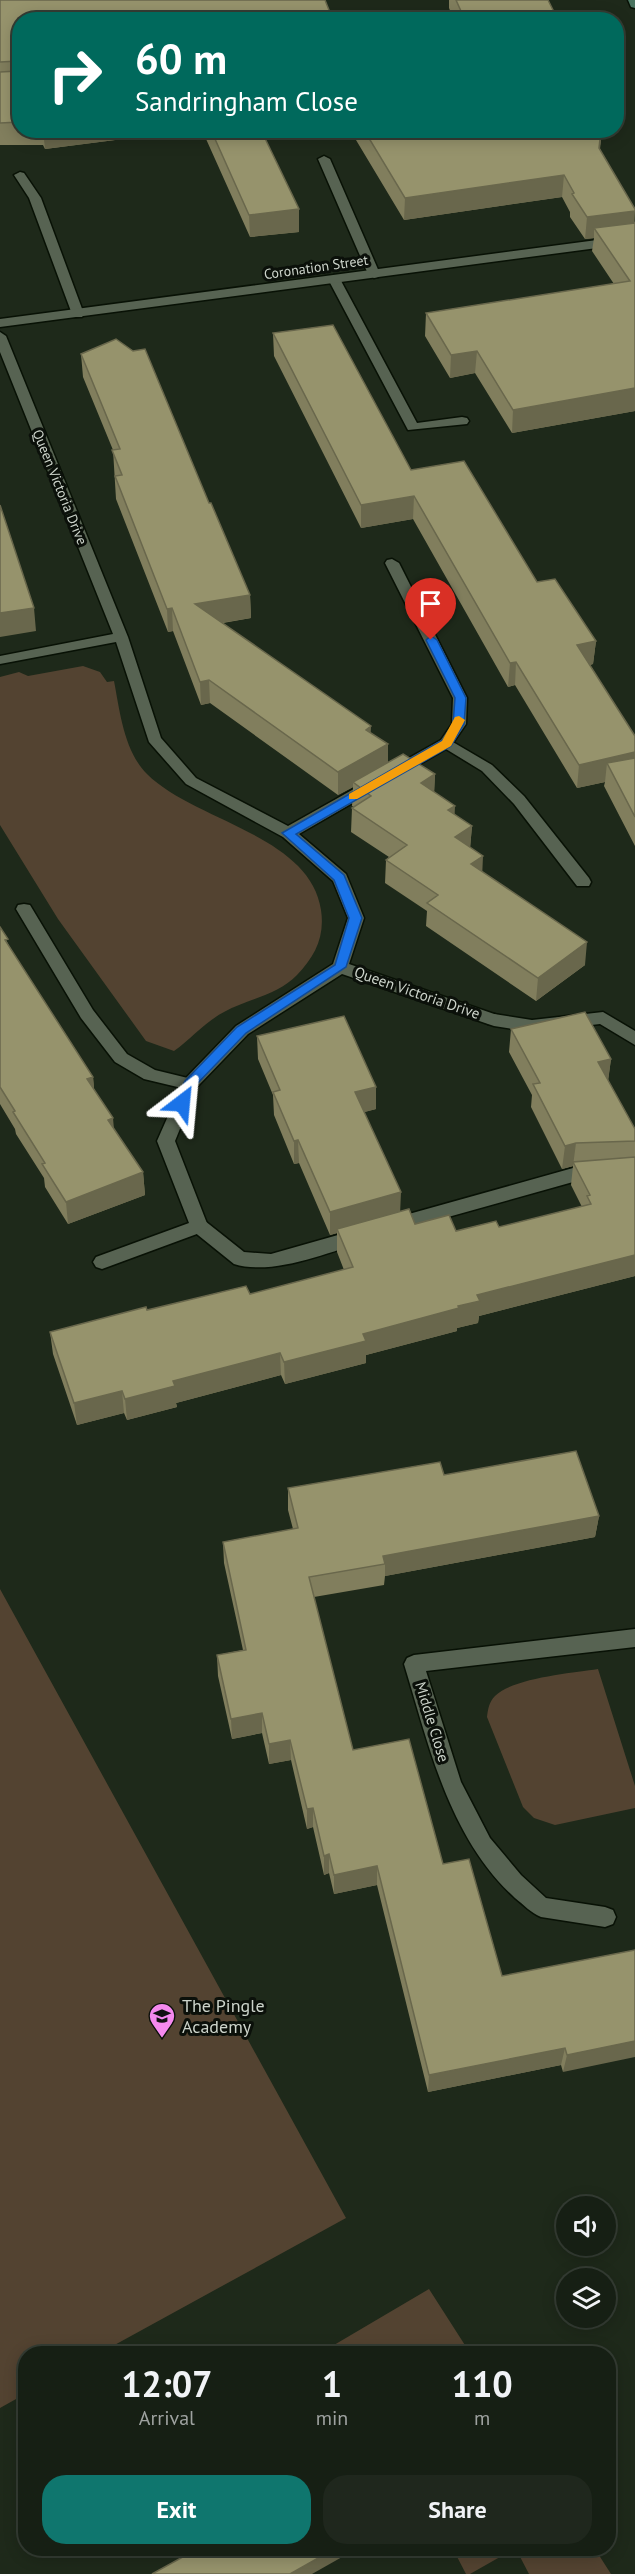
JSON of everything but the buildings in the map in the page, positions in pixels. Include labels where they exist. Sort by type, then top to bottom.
[{"type":"street","points":[[633,0],[635,6]]},
{"type":"street","points":[[324,159],[375,274]]},
{"type":"street","points":[[20,175],[35,198],[78,314]]},
{"type":"street","name":"Coronation Street","points":[[0,323],[635,239]]},
{"type":"street","points":[[334,279],[412,427],[462,421]]},
{"type":"street","name":"Queen Victoria Drive","points":[[0,336],[120,637],[154,739],[191,782],[288,833],[340,878],[356,918],[340,967],[242,1030],[190,1084],[166,1141],[199,1226]]},
{"type":"street","points":[[288,833],[447,743],[459,724],[460,698],[392,563]]},
{"type":"street","points":[[0,660],[120,637]]},
{"type":"street","points":[[447,743],[487,768],[519,800],[583,882]]},
{"type":"street","points":[[24,909],[87,1014],[121,1058],[150,1074],[190,1084]]},
{"type":"street","name":"Queen Victoria Drive","points":[[340,967],[494,1020],[532,1026],[603,1018],[635,1039]]},
{"type":"street","points":[[102,1262],[199,1226],[240,1259],[271,1261],[573,1175],[635,1172]]},
{"type":"street","name":"Middle Close","points":[[605,1917],[541,1907],[513,1882],[483,1845],[451,1784],[414,1664],[635,1638]]},
{"type":"shaded area","points":[[83,666],[100,672],[107,682],[114,681],[128,743],[139,765],[147,774],[192,805],[274,846],[296,864],[312,885],[321,910],[320,937],[314,953],[297,975],[272,992],[233,1007],[217,1016],[174,1051],[146,1041],[58,919],[0,825],[0,677],[19,672],[28,676]]},
{"type":"shaded area","points":[[0,1589],[346,2218],[113,2346],[18,2346],[18,2398],[0,2408]]},
{"type":"shaded area","points":[[598,1669],[635,1786],[635,1808],[555,1825],[534,1818],[523,1807],[487,1717],[490,1703],[495,1696],[515,1685],[544,1677]]},
{"type":"shaded area","points":[[429,2289],[466,2346],[335,2346]]},
{"type":"shaded area","points":[[457,2556],[502,2556],[470,2574],[466,2574]]},
{"type":"shaded area","points":[[520,2556],[599,2556],[611,2574],[529,2574]]},
{"type":"slow traffic","points":[[353,796],[447,743],[459,724],[459,720]]},
{"type":"place","name":"The Pingle Academy","points":[[162,2039]]},
{"type":"route","points":[[182,1103],[190,1084],[242,1030],[340,967],[356,918],[340,878],[288,833],[447,743],[459,724],[460,698],[431,640]]}]
